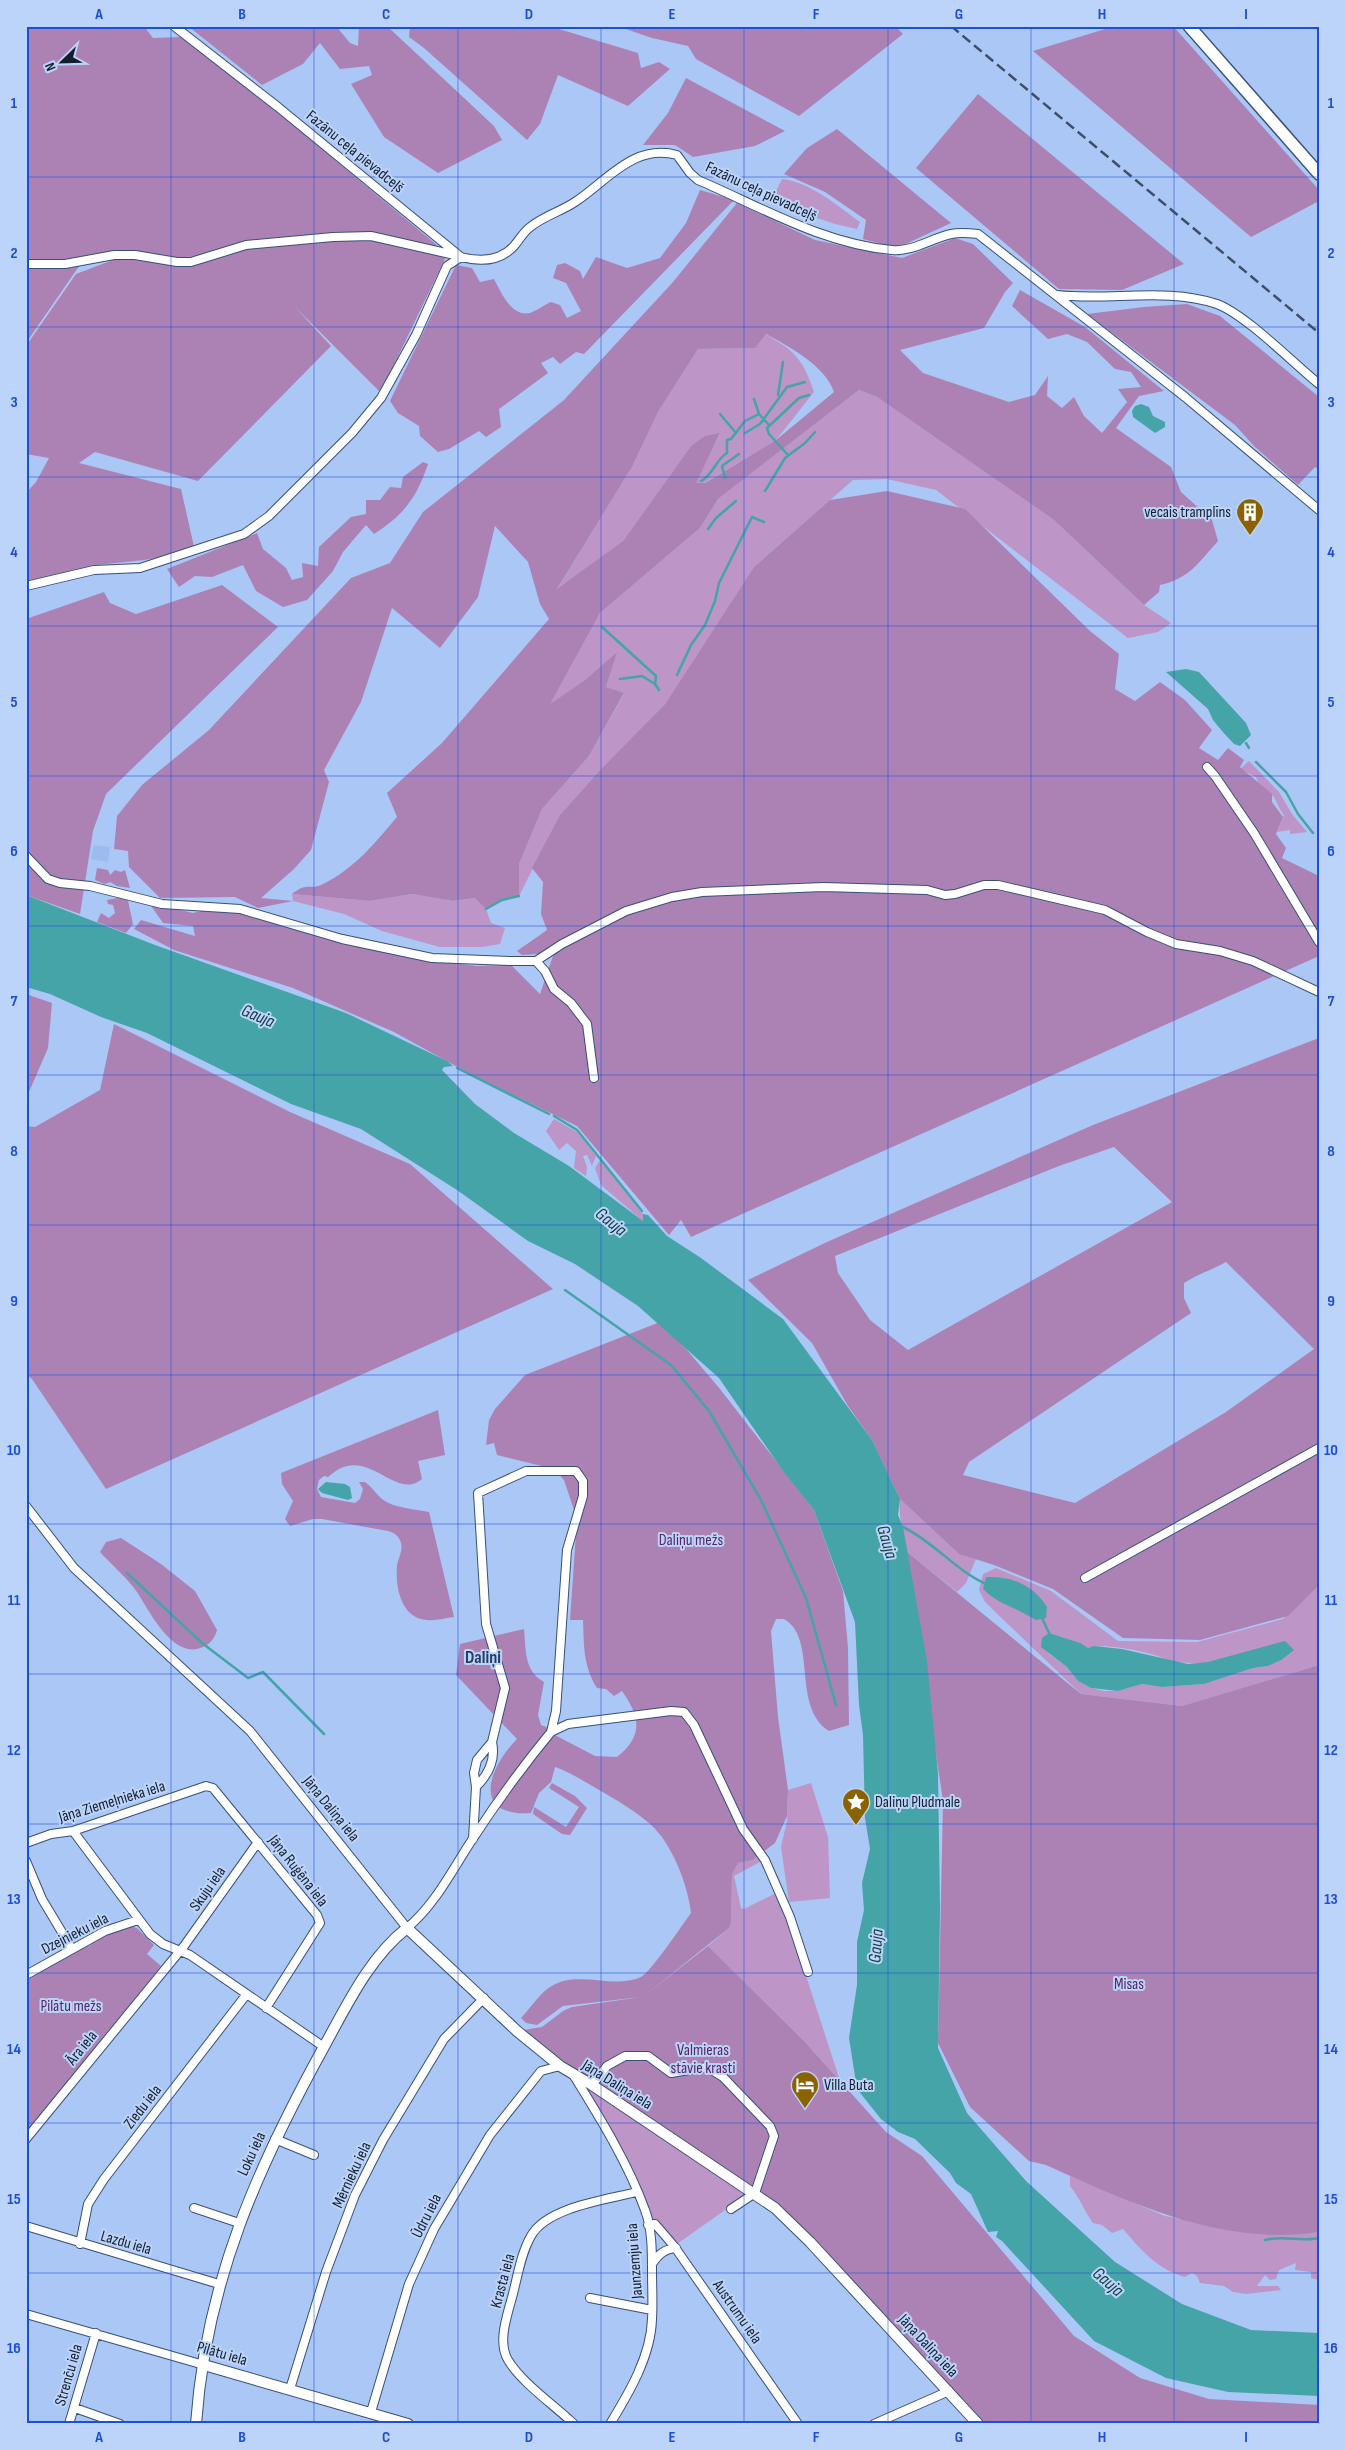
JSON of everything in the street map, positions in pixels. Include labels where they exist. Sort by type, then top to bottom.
[{"type":"main road","points":[[1189,26],[1319,174]]},
{"type":"street","name":"Fazānu ceļa pievadceļš","points":[[174,26],[278,107],[461,257],[484,260],[506,253],[527,229],[542,218],[574,203],[615,170],[651,152],[678,155],[690,173],[698,180],[803,229],[853,242],[894,251],[907,249],[951,234],[978,234],[1185,397],[1319,510]]},
{"type":"street","points":[[26,264],[65,264],[114,255],[135,255],[177,262],[191,262],[246,245],[333,237],[371,236],[461,257]]},
{"type":"street","points":[[26,586],[94,570],[140,568],[236,537],[256,526],[352,433],[381,398],[416,335],[447,266],[452,261],[461,257]]},
{"type":"street","points":[[1057,295],[1119,298],[1177,296],[1219,305],[1246,323],[1319,384]]},
{"type":"street","points":[[1207,767],[1254,833],[1319,942]]},
{"type":"street","points":[[26,856],[48,879],[60,883],[90,886],[162,904],[240,909],[342,939],[432,958],[536,961],[626,911],[672,897],[702,892],[823,887],[927,890],[945,895],[956,894],[984,885],[998,885],[1105,910],[1147,932],[1176,944],[1220,951],[1253,961],[1319,992]]},
{"type":"street","points":[[545,971],[548,953]]},
{"type":"street","points":[[536,961],[545,971],[554,989],[571,1003],[587,1024],[594,1078]]},
{"type":"street","points":[[1085,1578],[1319,1448]]},
{"type":"street","points":[[406,1928],[419,1918],[473,1839],[551,1732],[556,1711],[567,1550],[584,1496],[582,1481],[576,1471],[526,1470],[478,1493],[486,1624],[505,1688],[492,1742],[494,1752],[490,1769],[476,1787]]},
{"type":"street","name":"Jāņa Daliņa iela","points":[[26,1506],[74,1568],[250,1731],[406,1928],[484,1998],[517,2031],[560,2066],[592,2085],[775,2208],[810,2242],[978,2424]]},
{"type":"street","points":[[551,1732],[568,1724],[671,1711],[684,1712],[694,1725],[743,1828],[765,1860],[790,1917],[808,1972]]},
{"type":"street","points":[[473,1839],[476,1787],[474,1773],[477,1760],[492,1742]]},
{"type":"street","name":"Jāņa Ziemeļnieka iela","points":[[26,1843],[51,1834],[73,1831],[206,1786]]},
{"type":"street","name":"Jāņa Ruģēna iela","points":[[206,1786],[213,1788],[318,1915],[320,1923],[266,2008]]},
{"type":"street","points":[[73,1831],[150,1934],[163,1944],[190,1955],[324,2048]]},
{"type":"street","name":"Skuju iela","points":[[179,1951],[258,1842]]},
{"type":"street","points":[[26,1861],[42,1899],[72,1949]]},
{"type":"street","name":"Dzejnieku iela","points":[[26,1975],[106,1931],[138,1920]]},
{"type":"street","name":"Loku iela","points":[[196,2424],[204,2365],[219,2284],[239,2223],[275,2139],[364,1977],[395,1937],[406,1928]]},
{"type":"street","name":"Āra iela","points":[[26,2139],[179,1951]]},
{"type":"street","name":"Ziedu iela","points":[[80,2244],[88,2204],[104,2178],[246,1995]]},
{"type":"street","name":"Mērnieku iela","points":[[290,2389],[326,2272],[355,2195],[384,2140],[444,2039],[484,1998]]},
{"type":"street","points":[[592,2085],[607,2066],[625,2056],[648,2056],[671,2073],[707,2067],[723,2077],[770,2126],[774,2136],[755,2193],[731,2209]]},
{"type":"street","name":"Ūdru iela","points":[[371,2412],[409,2284],[434,2229],[490,2135],[541,2072],[560,2066]]},
{"type":"street","name":"Jaunzemju iela","points":[[574,2076],[608,2132],[646,2211],[648,2225],[652,2264],[652,2320],[645,2354],[632,2386],[610,2424]]},
{"type":"street","points":[[275,2139],[314,2155]]},
{"type":"street","name":"Krasta iela","points":[[574,2424],[520,2374],[508,2361],[503,2349],[507,2318],[522,2260],[530,2236],[541,2223],[573,2209],[637,2192]]},
{"type":"street","points":[[194,2208],[239,2223]]},
{"type":"street","name":"Austrumu iela","points":[[648,2225],[655,2224],[676,2248],[798,2424]]},
{"type":"street","name":"Lazdu iela","points":[[26,2226],[80,2244],[219,2284]]},
{"type":"street","points":[[652,2264],[658,2255],[668,2249],[676,2248]]},
{"type":"street","points":[[590,2298],[652,2310]]},
{"type":"street","name":"Pilātu iela","points":[[26,2314],[408,2424]]},
{"type":"street","name":"Strenču iela","points":[[69,2424],[96,2333]]},
{"type":"street","points":[[874,2424],[949,2391]]},
{"type":"street","points":[[75,2408],[120,2424]]},
{"type":"shaded area","points":[[782,179],[803,185],[833,202],[860,222],[857,229],[835,224],[770,202],[770,196],[775,193]]},
{"type":"shaded area","points":[[765,334],[797,357],[806,371],[814,392],[776,440],[704,483],[695,483],[720,434],[706,436],[691,446],[623,541],[556,591],[632,467],[658,412],[698,349],[754,348]]},
{"type":"shaded area","points":[[859,390],[877,397],[1054,520],[1144,605],[1171,623],[1158,632],[1128,638],[936,490],[887,479],[853,480],[754,567],[665,704],[600,770],[560,815],[519,896],[519,864],[542,809],[589,756],[624,694],[606,687],[616,653],[585,680],[549,705],[600,613],[700,528],[718,499]]},
{"type":"shaded area","points":[[1249,761],[1279,792],[1292,814],[1307,832],[1290,834],[1290,830],[1277,832],[1284,815],[1271,793],[1261,786],[1256,777],[1240,769]]},
{"type":"shaded area","points":[[94,845],[110,847],[108,862],[91,859]]},
{"type":"shaded area","points":[[292,894],[370,901],[412,894],[453,901],[476,898],[486,909],[491,923],[505,928],[500,944],[482,947],[440,947],[382,931],[344,914],[293,901]]},
{"type":"shaded area","points":[[554,1119],[577,1132],[596,1156],[592,1166],[587,1155],[583,1156],[587,1167],[586,1176],[574,1168],[576,1151],[567,1143],[559,1150],[546,1131]]},
{"type":"shaded area","points":[[600,1160],[643,1214],[644,1222],[601,1185],[595,1168]]},
{"type":"shaded area","points":[[900,1499],[958,1553],[976,1559],[966,1583],[957,1592],[906,1551],[900,1519]]},
{"type":"shaded area","points":[[996,1568],[1051,1591],[1118,1641],[1197,1642],[1283,1619],[1319,1585],[1319,1665],[1182,1706],[1081,1694],[985,1602],[979,1590],[983,1574]],"holes":[[[1062,1637],[1088,1648],[1118,1647],[1155,1655],[1172,1662],[1268,1666],[1253,1668],[1204,1684],[1162,1687],[1142,1684],[1118,1691],[1104,1691],[1091,1688],[1078,1681],[1067,1667],[1048,1653]]]},
{"type":"shaded area","points":[[811,1783],[828,1837],[830,1898],[789,1902],[781,1847],[787,1821],[788,1790]]},
{"type":"shaded area","points":[[758,1857],[760,1862],[734,1876],[741,1908],[744,1909],[776,1893],[788,1920],[840,2081],[804,2041],[708,1946],[729,1928],[731,1923],[732,1873],[738,1863]]},
{"type":"shaded area","points":[[574,2076],[752,2191],[674,2246],[655,2224],[648,2225],[624,2165]]},
{"type":"shaded area","points":[[1070,2176],[1165,2216],[1276,2235],[1319,2232],[1319,2280],[1311,2278],[1311,2272],[1295,2270],[1296,2263],[1279,2270],[1276,2279],[1270,2280],[1265,2275],[1257,2286],[1278,2286],[1281,2290],[1246,2294],[1233,2292],[1224,2286],[1200,2283],[1197,2276],[1192,2273],[1185,2277],[1175,2274],[1151,2258],[1123,2229],[1112,2233],[1102,2225],[1093,2223],[1070,2186]]},
{"type":"green space","points":[[26,26],[144,26],[153,38],[181,37],[281,115],[438,246],[371,234],[330,234],[242,242],[189,259],[168,259],[130,251],[84,259],[26,343]]},
{"type":"green space","points":[[188,26],[336,26],[350,43],[358,46],[359,26],[387,26],[494,126],[502,140],[438,173],[384,137],[351,84],[372,75],[369,66],[340,69],[320,43],[303,64],[262,85]]},
{"type":"green space","points":[[410,26],[549,26],[638,53],[641,68],[659,62],[670,69],[628,106],[558,75],[540,124],[527,140],[424,48],[409,37]]},
{"type":"green space","points":[[617,26],[895,26],[903,34],[799,116],[696,59],[688,46],[652,38]]},
{"type":"green space","points":[[1115,26],[1173,26],[1319,190],[1319,201],[1251,237],[1033,51]]},
{"type":"green space","points":[[686,78],[785,131],[755,146],[693,157],[675,145],[643,145],[668,113]]},
{"type":"green space","points":[[978,94],[1184,264],[1122,290],[1059,289],[916,168]]},
{"type":"green space","points":[[837,129],[951,223],[897,248],[863,239],[866,220],[825,192],[784,174],[807,148]]},
{"type":"green space","points":[[700,190],[734,200],[584,354],[576,352],[560,364],[553,357],[541,363],[548,373],[499,409],[501,427],[486,437],[479,431],[449,449],[438,452],[420,436],[419,426],[398,413],[390,401],[456,265],[472,268],[480,282],[494,279],[503,297],[517,311],[530,313],[551,302],[560,305],[567,318],[581,311],[566,283],[553,278],[557,265],[565,263],[580,271],[583,279],[596,257],[627,268],[660,258],[686,223]]},
{"type":"green space","points":[[737,203],[815,240],[902,258],[955,238],[973,244],[1013,283],[1005,292],[984,328],[900,350],[923,373],[1009,402],[1035,395],[1048,376],[1047,396],[1062,408],[1074,397],[1084,416],[1102,433],[1127,402],[1118,389],[1141,387],[1131,372],[1115,369],[1087,342],[1067,334],[1048,339],[1012,306],[1020,290],[1085,327],[1164,391],[1139,396],[1116,428],[1171,467],[1181,492],[1212,520],[1218,541],[1193,569],[1179,579],[1160,585],[1159,592],[1144,605],[1054,520],[877,397],[859,390],[718,499],[700,528],[600,613],[550,704],[585,680],[617,652],[606,687],[624,693],[589,756],[542,809],[519,864],[519,896],[502,900],[486,909],[475,898],[453,901],[412,894],[370,901],[292,894],[305,887],[319,886],[334,878],[345,871],[372,846],[397,817],[387,793],[442,743],[549,619],[540,604],[528,562],[495,526],[478,597],[440,648],[392,608],[361,702],[324,770],[329,782],[311,850],[294,869],[261,898],[293,901],[258,908],[235,897],[160,898],[129,867],[128,851],[114,849],[117,816],[142,785],[209,730],[351,578],[390,563],[423,512],[564,400],[673,282]],"holes":[[[766,334],[815,365],[823,373],[834,392],[776,440],[705,483],[696,483],[720,433],[705,436],[691,446],[623,541],[557,589],[632,467],[658,412],[698,349],[755,348]]]},
{"type":"green space","points":[[372,238],[443,254],[445,259],[387,379],[379,391],[295,307],[331,346],[198,481],[95,452],[79,463],[181,489],[195,551],[144,560],[96,565],[26,585],[26,493],[36,482],[49,458],[26,454],[26,346],[76,274],[113,260],[153,260],[172,264],[255,246]]},
{"type":"green space","points":[[1187,304],[1220,316],[1319,397],[1319,470],[1315,467],[1298,485],[1254,446],[1235,425],[1087,314]]},
{"type":"green space","points":[[423,462],[428,464],[424,476],[408,504],[394,520],[374,534],[366,525],[343,552],[333,571],[307,600],[283,607],[256,591],[243,565],[212,577],[195,576],[179,587],[167,569],[257,533],[263,549],[286,568],[292,580],[303,577],[302,563],[318,566],[319,547],[351,517],[366,514],[366,500],[380,500],[390,487],[401,488],[403,477]]},
{"type":"green space","points":[[887,491],[965,509],[1090,631],[1119,654],[1115,689],[1135,701],[1160,682],[1185,700],[1212,730],[1199,748],[1218,760],[1228,748],[1244,760],[1240,767],[1272,794],[1272,802],[1283,817],[1276,834],[1286,848],[1282,858],[1319,876],[1319,956],[691,1237],[681,1220],[669,1235],[577,1126],[472,1075],[394,1032],[293,988],[174,950],[134,929],[141,920],[195,936],[193,926],[163,923],[149,903],[193,913],[226,905],[313,928],[401,956],[476,966],[511,965],[540,994],[554,953],[522,955],[517,951],[547,930],[541,914],[543,882],[532,868],[560,815],[600,770],[665,704],[754,567],[830,500]]},
{"type":"green space","points":[[222,585],[278,627],[106,794],[93,831],[80,914],[26,895],[26,619],[104,592],[110,603],[136,614]]},
{"type":"green space","points":[[97,868],[108,870],[110,875],[115,870],[121,872],[125,870],[130,888],[117,886],[110,882],[105,884],[95,880]]},
{"type":"green space","points":[[127,896],[133,924],[126,933],[97,922],[101,913],[109,918],[115,913],[113,905],[108,904],[107,900]]},
{"type":"green space","points":[[26,994],[52,1003],[48,1048],[26,1099]]},
{"type":"green space","points":[[114,1024],[290,1112],[410,1164],[553,1289],[106,1489],[32,1379],[26,1374],[26,1126],[35,1127],[100,1090]]},
{"type":"green space","points":[[1319,1038],[1319,1585],[1288,1616],[1200,1640],[1123,1638],[1053,1589],[994,1565],[959,1554],[900,1499],[872,1440],[848,1406],[812,1343],[748,1280],[827,1242],[1093,1125]],"holes":[[[1114,1147],[1172,1202],[908,1350],[870,1320],[838,1273],[835,1256],[1059,1166]],[[1226,1262],[1314,1349],[1226,1412],[1075,1503],[963,1475],[969,1462],[1191,1313],[1184,1298],[1184,1283]]]},
{"type":"green space","points":[[660,1322],[720,1389],[814,1510],[843,1591],[848,1648],[849,1725],[829,1731],[818,1720],[811,1706],[807,1690],[800,1641],[794,1628],[784,1619],[776,1619],[771,1631],[778,1717],[788,1790],[787,1816],[775,1843],[753,1860],[738,1863],[732,1874],[731,1923],[729,1928],[644,1996],[708,1946],[804,2041],[886,2132],[922,2156],[1074,2336],[1140,2378],[1209,2399],[1319,2405],[1319,2424],[978,2424],[775,2208],[592,2085],[517,2031],[542,2027],[563,2011],[572,2007],[641,1997],[563,2006],[537,2025],[526,2023],[521,2018],[546,1990],[561,1982],[583,1979],[618,1982],[641,1977],[659,1958],[691,1913],[678,1865],[658,1832],[632,1810],[583,1781],[555,1767],[551,1782],[539,1793],[531,1813],[512,1812],[499,1807],[493,1799],[491,1788],[493,1776],[499,1763],[517,1739],[456,1675],[460,1644],[524,1629],[529,1666],[537,1677],[544,1682],[538,1715],[541,1725],[554,1730],[551,1733],[595,1756],[617,1757],[632,1741],[636,1725],[633,1709],[622,1691],[614,1696],[606,1689],[597,1688],[592,1680],[587,1663],[584,1647],[583,1620],[570,1620],[577,1519],[564,1480],[554,1469],[497,1455],[494,1443],[486,1445],[489,1420],[495,1409],[525,1375]]},
{"type":"green space","points":[[438,1410],[445,1455],[418,1461],[422,1479],[413,1484],[404,1484],[364,1467],[353,1465],[339,1469],[328,1477],[324,1476],[319,1480],[317,1489],[321,1497],[355,1503],[360,1499],[363,1489],[359,1482],[365,1482],[387,1502],[429,1512],[454,1617],[430,1620],[418,1618],[411,1614],[402,1600],[397,1583],[397,1566],[401,1546],[396,1535],[388,1531],[322,1519],[313,1519],[290,1526],[285,1519],[293,1501],[282,1484],[281,1473]]},
{"type":"green space","points":[[121,1538],[161,1564],[195,1591],[217,1630],[214,1638],[208,1644],[192,1649],[182,1647],[163,1632],[137,1592],[100,1552],[106,1542]]},
{"type":"green space","name":"Misas","points":[[906,1551],[1081,1694],[1182,1706],[1319,1665],[1319,2232],[1283,2235],[1248,2233],[1213,2227],[1144,2207],[1046,2165],[1029,2161],[970,2107],[938,2043],[943,1801]]},
{"type":"green space","points":[[552,1783],[575,1796],[587,1808],[570,1835],[562,1834],[533,1814],[534,1807],[566,1827],[579,1807],[549,1788]]},
{"type":"green space","name":"Pilātu mežs","points":[[130,1925],[138,1929],[154,1945],[147,1954],[161,1966],[26,2135],[26,1981],[67,1955],[89,1946],[108,1932]]},
{"type":"water","points":[[1141,404],[1149,407],[1153,416],[1165,422],[1165,427],[1155,433],[1133,417],[1132,411],[1135,406]]},
{"type":"water","points":[[1186,669],[1199,672],[1246,723],[1251,735],[1240,746],[1234,744],[1222,731],[1213,720],[1208,709],[1166,672]]},
{"type":"water","name":"Gauja","points":[[26,895],[155,945],[346,1013],[447,1061],[453,1066],[444,1067],[442,1070],[475,1104],[514,1133],[569,1166],[643,1221],[643,1214],[648,1215],[667,1236],[701,1258],[783,1319],[872,1440],[900,1499],[898,1515],[903,1527],[927,1661],[938,1773],[940,1908],[938,2048],[967,2113],[1026,2181],[1115,2262],[1182,2304],[1251,2330],[1319,2333],[1319,2396],[1228,2392],[1166,2378],[1094,2341],[1002,2241],[996,2237],[998,2231],[988,2232],[971,2194],[956,2183],[950,2173],[915,2139],[898,2132],[881,2119],[857,2089],[849,2038],[857,1985],[857,1942],[864,1910],[862,1883],[870,1849],[865,1818],[863,1735],[859,1705],[855,1622],[814,1510],[783,1471],[719,1378],[638,1306],[575,1264],[528,1241],[457,1190],[361,1129],[291,1104],[147,1033],[101,1017],[50,994],[26,987]]},
{"type":"water","points":[[326,1482],[345,1484],[350,1487],[352,1498],[348,1500],[322,1493],[318,1489]]},
{"type":"water","points":[[986,1577],[1005,1578],[1021,1583],[1035,1593],[1047,1607],[1046,1618],[1036,1620],[988,1594],[983,1589]]},
{"type":"water","points":[[1049,1633],[1080,1643],[1088,1648],[1094,1646],[1122,1649],[1188,1664],[1208,1662],[1285,1641],[1294,1650],[1281,1660],[1268,1666],[1253,1668],[1204,1684],[1162,1687],[1142,1684],[1118,1691],[1091,1688],[1078,1681],[1067,1667],[1041,1647],[1042,1638]]},
{"type":"waterway","points":[[778,395],[783,362]]},
{"type":"waterway","points":[[745,433],[760,424],[787,387],[805,382]]},
{"type":"waterway","points":[[788,455],[769,434],[767,428],[799,398],[809,395]]},
{"type":"waterway","points":[[754,399],[759,414],[769,425]]},
{"type":"waterway","points":[[720,414],[736,433]]},
{"type":"waterway","points":[[701,481],[709,475],[720,459],[727,453],[727,440],[731,439],[745,421],[759,414]]},
{"type":"waterway","points":[[765,491],[785,458],[805,443],[815,432]]},
{"type":"waterway","points":[[722,466],[739,454]]},
{"type":"waterway","points":[[722,466],[725,478]]},
{"type":"waterway","points":[[708,529],[716,518],[736,501]]},
{"type":"waterway","points":[[677,675],[691,645],[705,625],[715,601],[719,583],[752,517],[764,522]]},
{"type":"waterway","points":[[602,627],[656,676],[655,684],[659,690]]},
{"type":"waterway","points":[[620,679],[642,676],[655,684]]},
{"type":"waterway","points":[[1246,743],[1249,748]]},
{"type":"waterway","points":[[1256,762],[1286,792],[1298,814],[1313,833]]},
{"type":"waterway","points":[[486,909],[502,900],[519,896]]},
{"type":"waterway","points":[[457,1068],[549,1114]]},
{"type":"waterway","points":[[554,1116],[577,1130],[642,1211]]},
{"type":"waterway","points":[[565,1290],[671,1365],[709,1411],[761,1500],[806,1598],[836,1705]]},
{"type":"waterway","name":"Gauja","points":[[903,1527],[925,1540],[964,1571],[986,1584]]},
{"type":"waterway","points":[[127,1573],[202,1643],[248,1678],[263,1672],[324,1734]]},
{"type":"waterway","points":[[1041,1616],[1049,1633]]},
{"type":"waterway","points":[[1265,2240],[1278,2238],[1319,2238]]},
{"type":"railway","points":[[951,26],[1319,333]]},
{"type":"place","name":"vecais tramplīns","points":[[1250,536]]},
{"type":"place","name":"Daliņu Pludmale","points":[[856,1826]]},
{"type":"place","name":"Villa Buta","points":[[805,2109]]},
{"type":"district","name":"Daliņi","points":[[483,1657]]},
{"type":"park label","name":"Daliņu mežs","points":[[691,1540]]},
{"type":"park label","name":"Valmieras stāvie krasti","points":[[703,2059]]}]
